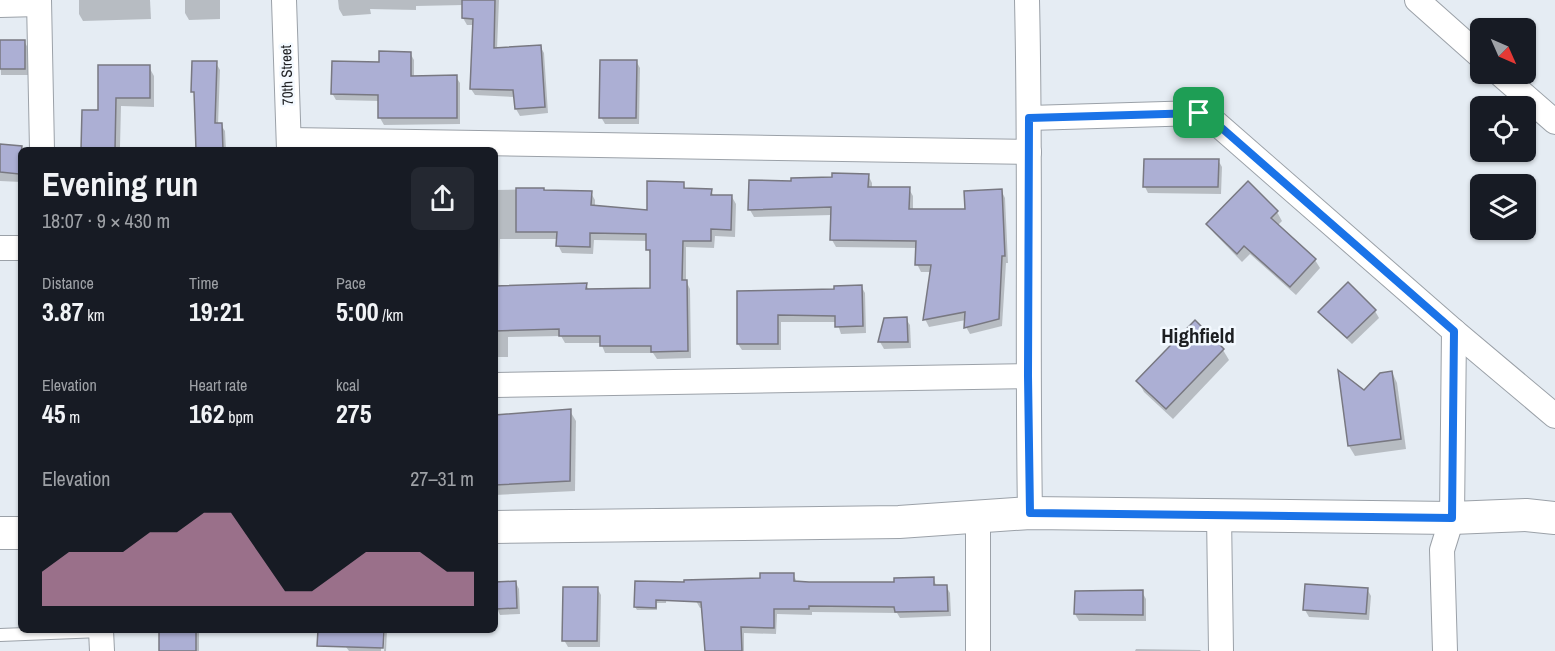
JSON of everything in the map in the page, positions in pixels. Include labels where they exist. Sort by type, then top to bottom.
[{"type":"street","name":"70th Street","points":[[284,0],[289,145]]},
{"type":"street","points":[[1027,0],[1030,513]]},
{"type":"street","points":[[1417,0],[1470,47]]},
{"type":"street","points":[[0,5],[39,2],[42,147]]},
{"type":"street","points":[[1511,84],[1555,122]]},
{"type":"street","points":[[1029,118],[1199,113],[1216,123],[1555,416]]},
{"type":"street","points":[[289,145],[1029,152]]},
{"type":"street","points":[[0,248],[18,248]]},
{"type":"street","points":[[1445,651],[1442,550],[1452,518],[1454,331]]},
{"type":"street","points":[[498,385],[1028,376]]},
{"type":"street","points":[[498,526],[899,522],[1030,513],[1452,518],[1526,515],[1555,518]]},
{"type":"street","points":[[1219,515],[1221,651]]},
{"type":"street","points":[[978,518],[978,651]]},
{"type":"street","points":[[0,534],[18,533]]},
{"type":"street","points":[[101,633],[102,651]]},
{"type":"lane","points":[[0,635],[40,633]]},
{"type":"building","points":[[462,0],[495,0],[494,48],[541,45],[545,107],[515,109],[513,90],[470,89],[473,19],[462,18]]},
{"type":"building","points":[[0,40],[25,40],[25,69],[0,69]]},
{"type":"building","points":[[379,51],[411,52],[411,76],[457,75],[457,118],[378,118],[378,95],[331,94],[332,61],[379,62]]},
{"type":"building","points":[[600,60],[637,60],[636,118],[599,118]]},
{"type":"building","points":[[192,61],[217,61],[215,123],[222,123],[223,147],[196,147],[194,92],[191,92]]},
{"type":"building","points":[[98,65],[150,65],[150,98],[116,98],[115,147],[81,147],[82,110],[98,110]]},
{"type":"building","points":[[0,144],[22,146],[18,147],[18,174],[0,172]]},
{"type":"building","points":[[1144,159],[1219,159],[1218,187],[1143,187]]},
{"type":"building","points":[[832,173],[869,174],[868,187],[910,187],[909,209],[965,209],[964,191],[1002,189],[1005,256],[1002,256],[999,319],[964,328],[965,312],[923,320],[931,265],[915,265],[916,241],[830,240],[831,207],[748,210],[749,180],[791,181],[791,178],[832,177]]},
{"type":"building","points":[[647,181],[684,182],[684,188],[712,189],[711,195],[732,195],[731,230],[711,229],[711,241],[683,241],[682,280],[687,280],[688,351],[651,352],[651,346],[600,346],[600,336],[559,336],[559,329],[498,331],[498,286],[587,283],[586,289],[650,288],[650,250],[646,250],[646,234],[590,233],[590,247],[556,246],[557,232],[516,232],[516,188],[592,191],[591,205],[647,210]]},
{"type":"building","points":[[1248,181],[1278,211],[1271,218],[1316,259],[1290,287],[1244,246],[1237,254],[1206,224]]},
{"type":"building","points":[[1348,282],[1376,310],[1347,338],[1318,312]]},
{"type":"building","points":[[862,285],[863,326],[835,327],[835,316],[778,315],[778,344],[737,344],[737,291],[834,289],[834,286]]},
{"type":"building","points":[[907,317],[908,342],[878,342],[884,318]]},
{"type":"building","points":[[1195,320],[1224,349],[1166,409],[1136,381]]},
{"type":"building","points":[[1338,370],[1364,390],[1380,373],[1392,371],[1401,439],[1348,446]]},
{"type":"building","points":[[571,409],[570,481],[498,485],[498,415]]},
{"type":"building","points":[[760,573],[794,573],[794,581],[809,582],[894,582],[894,578],[934,577],[934,585],[947,585],[948,611],[895,612],[894,607],[809,606],[809,609],[774,609],[774,628],[741,627],[742,651],[705,651],[701,602],[656,600],[656,608],[634,607],[635,581],[684,582],[684,580],[760,578]]},
{"type":"building","points":[[516,581],[517,608],[498,609],[498,582]]},
{"type":"building","points":[[1305,584],[1368,588],[1366,614],[1303,610]]},
{"type":"building","points":[[563,587],[598,587],[597,641],[562,641]]},
{"type":"building","points":[[1143,590],[1143,615],[1074,614],[1075,591]]},
{"type":"building","points":[[159,633],[196,633],[196,651],[159,651]]},
{"type":"building","points":[[318,633],[384,633],[383,648],[317,646]]},
{"type":"district","name":"Highfield","points":[[1198,336]]},
{"type":"route","points":[[1199,113],[1216,123],[1454,331],[1452,518],[1030,513],[1029,118],[1199,113]]}]
